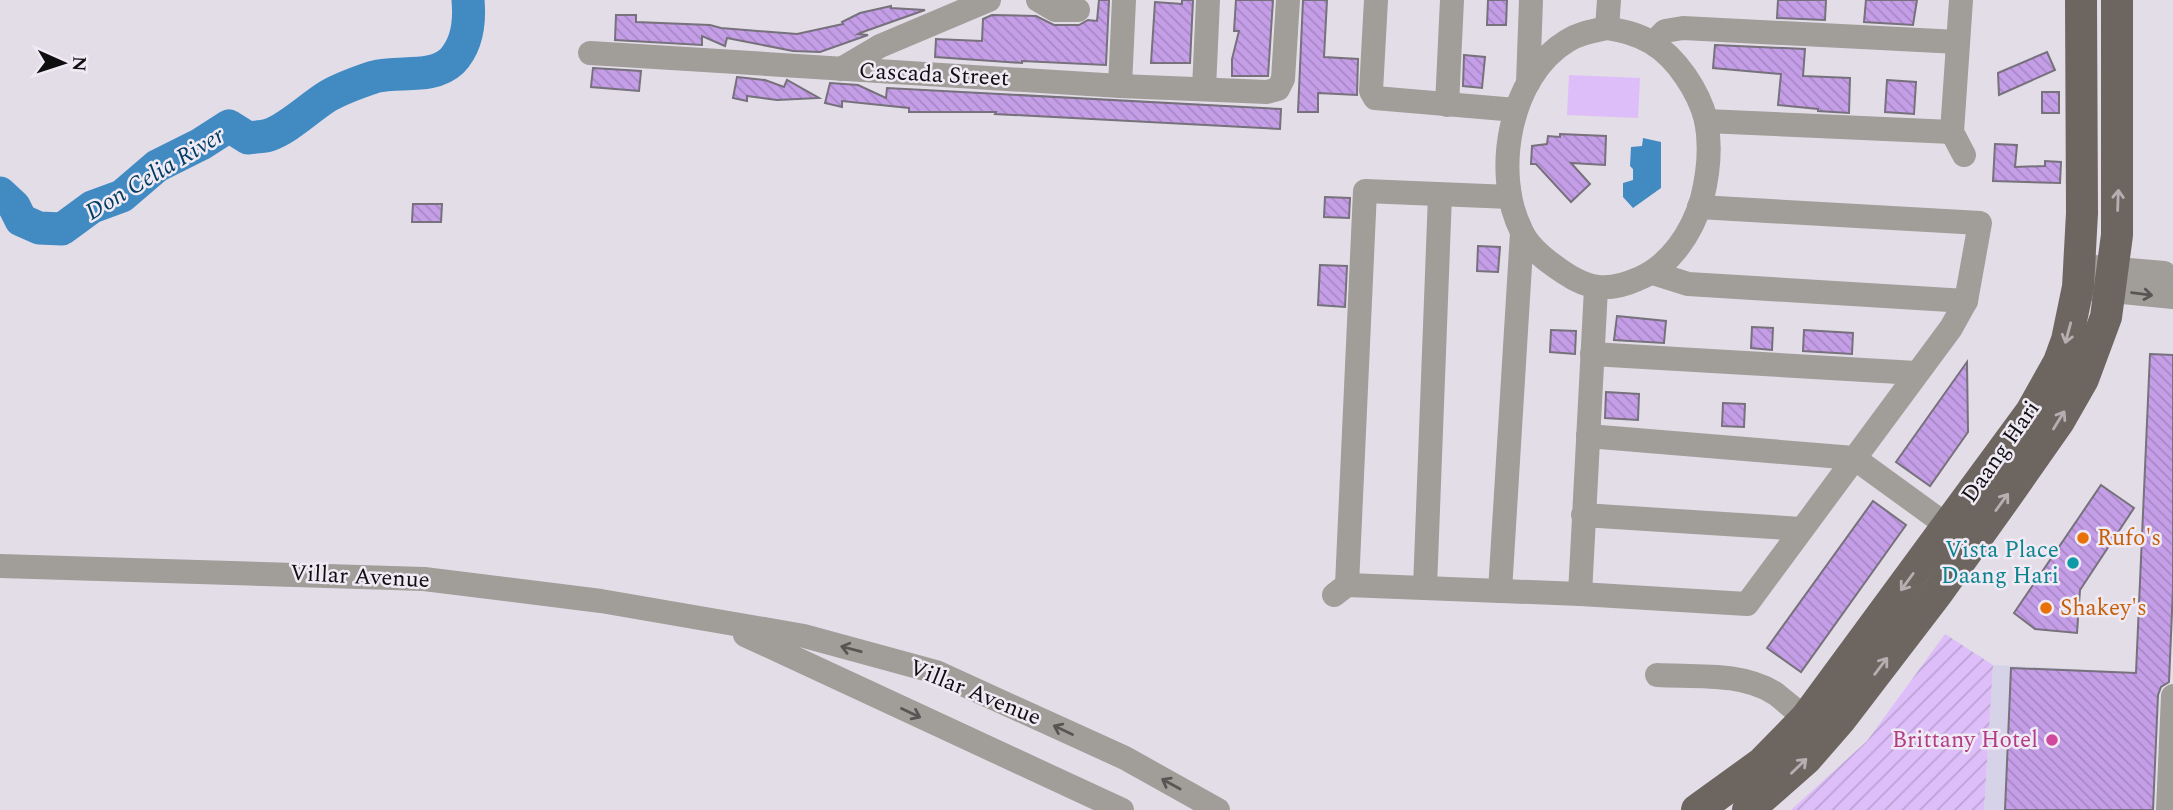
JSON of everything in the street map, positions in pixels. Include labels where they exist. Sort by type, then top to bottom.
[{"type":"main road","name":"Daang Hari","points":[[1748,810],[1806,759],[1840,720],[1960,535],[2047,386],[2067,340],[2079,276],[2082,213],[2081,0]]},
{"type":"main road","name":"Daang Hari","points":[[1697,810],[1762,763],[1806,718],[1960,535],[2052,431],[2083,379],[2096,348],[2112,279],[2118,188],[2117,0]]},
{"type":"street","points":[[841,69],[880,46],[989,0]]},
{"type":"street","points":[[1020,0],[1037,0],[1055,10],[1078,10]]},
{"type":"street","points":[[1120,86],[1124,0]]},
{"type":"street","points":[[1204,89],[1208,0]]},
{"type":"street","name":"Cascada Street","points":[[590,53],[1120,86],[1267,92],[1278,89],[1283,79],[1288,0]]},
{"type":"street","points":[[1376,0],[1371,91],[1375,98],[1516,110]]},
{"type":"street","points":[[1447,105],[1452,0]]},
{"type":"street","points":[[1528,84],[1531,0]]},
{"type":"street","points":[[1607,28],[1609,0]]},
{"type":"street","points":[[1961,0],[1952,132],[1964,155]]},
{"type":"street","points":[[1500,591],[1522,233],[1510,197],[1507,176],[1510,133],[1516,110],[1528,84],[1546,58],[1566,41],[1583,33],[1607,28],[1633,33],[1653,43],[1668,56],[1695,92],[1706,121],[1707,167],[1699,207],[1684,239],[1653,273],[1623,286],[1596,288],[1572,278],[1549,263],[1522,233]]},
{"type":"street","points":[[1653,43],[1665,31],[1683,28],[1958,42]]},
{"type":"street","points":[[1706,121],[1952,132]]},
{"type":"street","points":[[1510,197],[1365,191],[1340,590],[1425,588],[1747,604],[1951,328],[1966,301],[1980,223],[1699,207]]},
{"type":"street","points":[[1425,588],[1440,195]]},
{"type":"street","points":[[1653,273],[1688,284],[1966,301]]},
{"type":"street","points":[[2112,279],[2164,273],[2173,283]]},
{"type":"street","points":[[2079,276],[2112,279],[2173,297]]},
{"type":"street","points":[[1580,594],[1596,288]]},
{"type":"street","points":[[1592,354],[1916,373]]},
{"type":"street","points":[[1588,436],[1854,458],[1960,535]]},
{"type":"street","points":[[1583,515],[1802,529]]},
{"type":"street","name":"Villar Avenue","points":[[0,566],[424,579],[601,601],[804,636],[936,672],[1125,758],[1218,810]]},
{"type":"street","name":"Villar Avenue","points":[[716,622],[1122,810]]},
{"type":"street","points":[[1657,675],[1737,680],[1756,685],[1775,694],[1806,718]]},
{"type":"street","points":[[2168,810],[2173,696]]},
{"type":"shaded area","points":[[1569,75],[1640,78],[1638,118],[1567,115]]},
{"type":"shaded area","points":[[1945,634],[1993,665],[1984,810],[1791,810],[1867,741]]},
{"type":"shaded area","name":"Brittany Hotel","points":[[1993,665],[2118,671],[2112,810],[1984,810]]},
{"type":"water","points":[[1643,138],[1661,142],[1661,188],[1633,208],[1623,197],[1623,183],[1633,180],[1633,169],[1630,166],[1631,147],[1642,146]]},
{"type":"building","points":[[1099,0],[1109,0],[1106,65],[935,57],[936,39],[982,41],[983,19],[992,15],[1036,16],[1054,25],[1079,25],[1088,20],[1097,21]]},
{"type":"building","points":[[1182,0],[1193,0],[1190,63],[1151,63],[1155,2],[1182,4]]},
{"type":"building","points":[[1236,0],[1273,0],[1268,76],[1232,76],[1232,59],[1239,31],[1234,31]]},
{"type":"building","points":[[1303,0],[1327,0],[1324,57],[1358,59],[1357,95],[1318,93],[1318,112],[1298,112]]},
{"type":"building","points":[[1488,0],[1507,0],[1506,25],[1487,25]]},
{"type":"building","points":[[1778,0],[1826,0],[1825,20],[1777,18]]},
{"type":"building","points":[[1866,0],[1917,0],[1913,25],[1864,22]]},
{"type":"building","points":[[891,6],[925,10],[860,33],[858,34],[868,35],[820,52],[793,51],[727,38],[725,46],[702,36],[702,45],[615,40],[616,15],[636,15],[636,22],[710,25],[797,34],[843,24],[842,22],[860,13]]},
{"type":"building","points":[[1715,45],[1805,49],[1803,76],[1850,78],[1849,113],[1778,105],[1781,74],[1713,68]]},
{"type":"building","points":[[2047,52],[2055,70],[1999,95],[1998,73]]},
{"type":"building","points":[[1464,55],[1485,57],[1482,88],[1463,86]]},
{"type":"building","points":[[593,68],[641,71],[639,91],[591,87]]},
{"type":"building","points":[[737,77],[765,80],[784,87],[787,80],[819,98],[777,100],[747,96],[747,101],[733,98]]},
{"type":"building","points":[[1887,80],[1916,82],[1914,114],[1885,112]]},
{"type":"building","points":[[830,83],[858,85],[886,98],[887,88],[1281,109],[1280,129],[995,114],[996,112],[909,112],[909,108],[842,101],[842,107],[825,103]]},
{"type":"building","points":[[2042,92],[2059,92],[2059,113],[2042,113]]},
{"type":"building","points":[[1560,134],[1606,136],[1605,165],[1571,163],[1590,184],[1571,202],[1536,164],[1531,164],[1532,146],[1547,144],[1548,136],[1560,137]]},
{"type":"building","points":[[1995,144],[2017,145],[2015,167],[2045,166],[2045,161],[2061,162],[2060,183],[1993,181]]},
{"type":"building","points":[[1325,197],[1350,198],[1349,218],[1324,217]]},
{"type":"building","points":[[413,204],[442,204],[441,222],[412,222]]},
{"type":"building","points":[[1478,246],[1500,247],[1498,272],[1477,271]]},
{"type":"building","points":[[1320,265],[1347,266],[1345,307],[1318,305]]},
{"type":"building","points":[[1617,316],[1666,321],[1664,343],[1614,340]]},
{"type":"building","points":[[1752,327],[1773,328],[1772,350],[1751,348]]},
{"type":"building","points":[[1551,330],[1576,331],[1575,354],[1550,352]]},
{"type":"building","points":[[1804,330],[1853,333],[1852,354],[1803,351]]},
{"type":"building","points":[[2150,354],[2173,355],[2173,588],[2169,682],[2161,687],[2158,695],[2153,810],[2005,810],[2011,668],[2136,673]]},
{"type":"building","points":[[1967,362],[1968,432],[1930,486],[1896,462]]},
{"type":"building","points":[[1606,392],[1639,394],[1638,420],[1605,418]]},
{"type":"building","points":[[1723,403],[1745,404],[1744,427],[1722,426]]},
{"type":"building","name":"Vista Place Daang Hari","points":[[2101,485],[2134,508],[2080,590],[2077,633],[2035,629],[2014,613]]},
{"type":"building","points":[[1873,501],[1906,525],[1801,672],[1767,648]]},
{"type":"waterway","name":"Don Celia River","points":[[0,193],[14,206],[21,220],[39,228],[62,229],[92,207],[122,196],[157,166],[201,144],[229,126],[248,138],[267,136],[284,128],[328,96],[351,85],[383,75],[425,73],[444,67],[452,61],[465,40],[469,16],[468,0]]},
{"type":"place","name":"Rufo's","points":[[2083,538]]},
{"type":"place","name":"Vista Place Daang Hari","points":[[2073,563]]},
{"type":"place","name":"Shakey's","points":[[2046,608]]},
{"type":"place","name":"Brittany Hotel","points":[[2052,740]]}]
